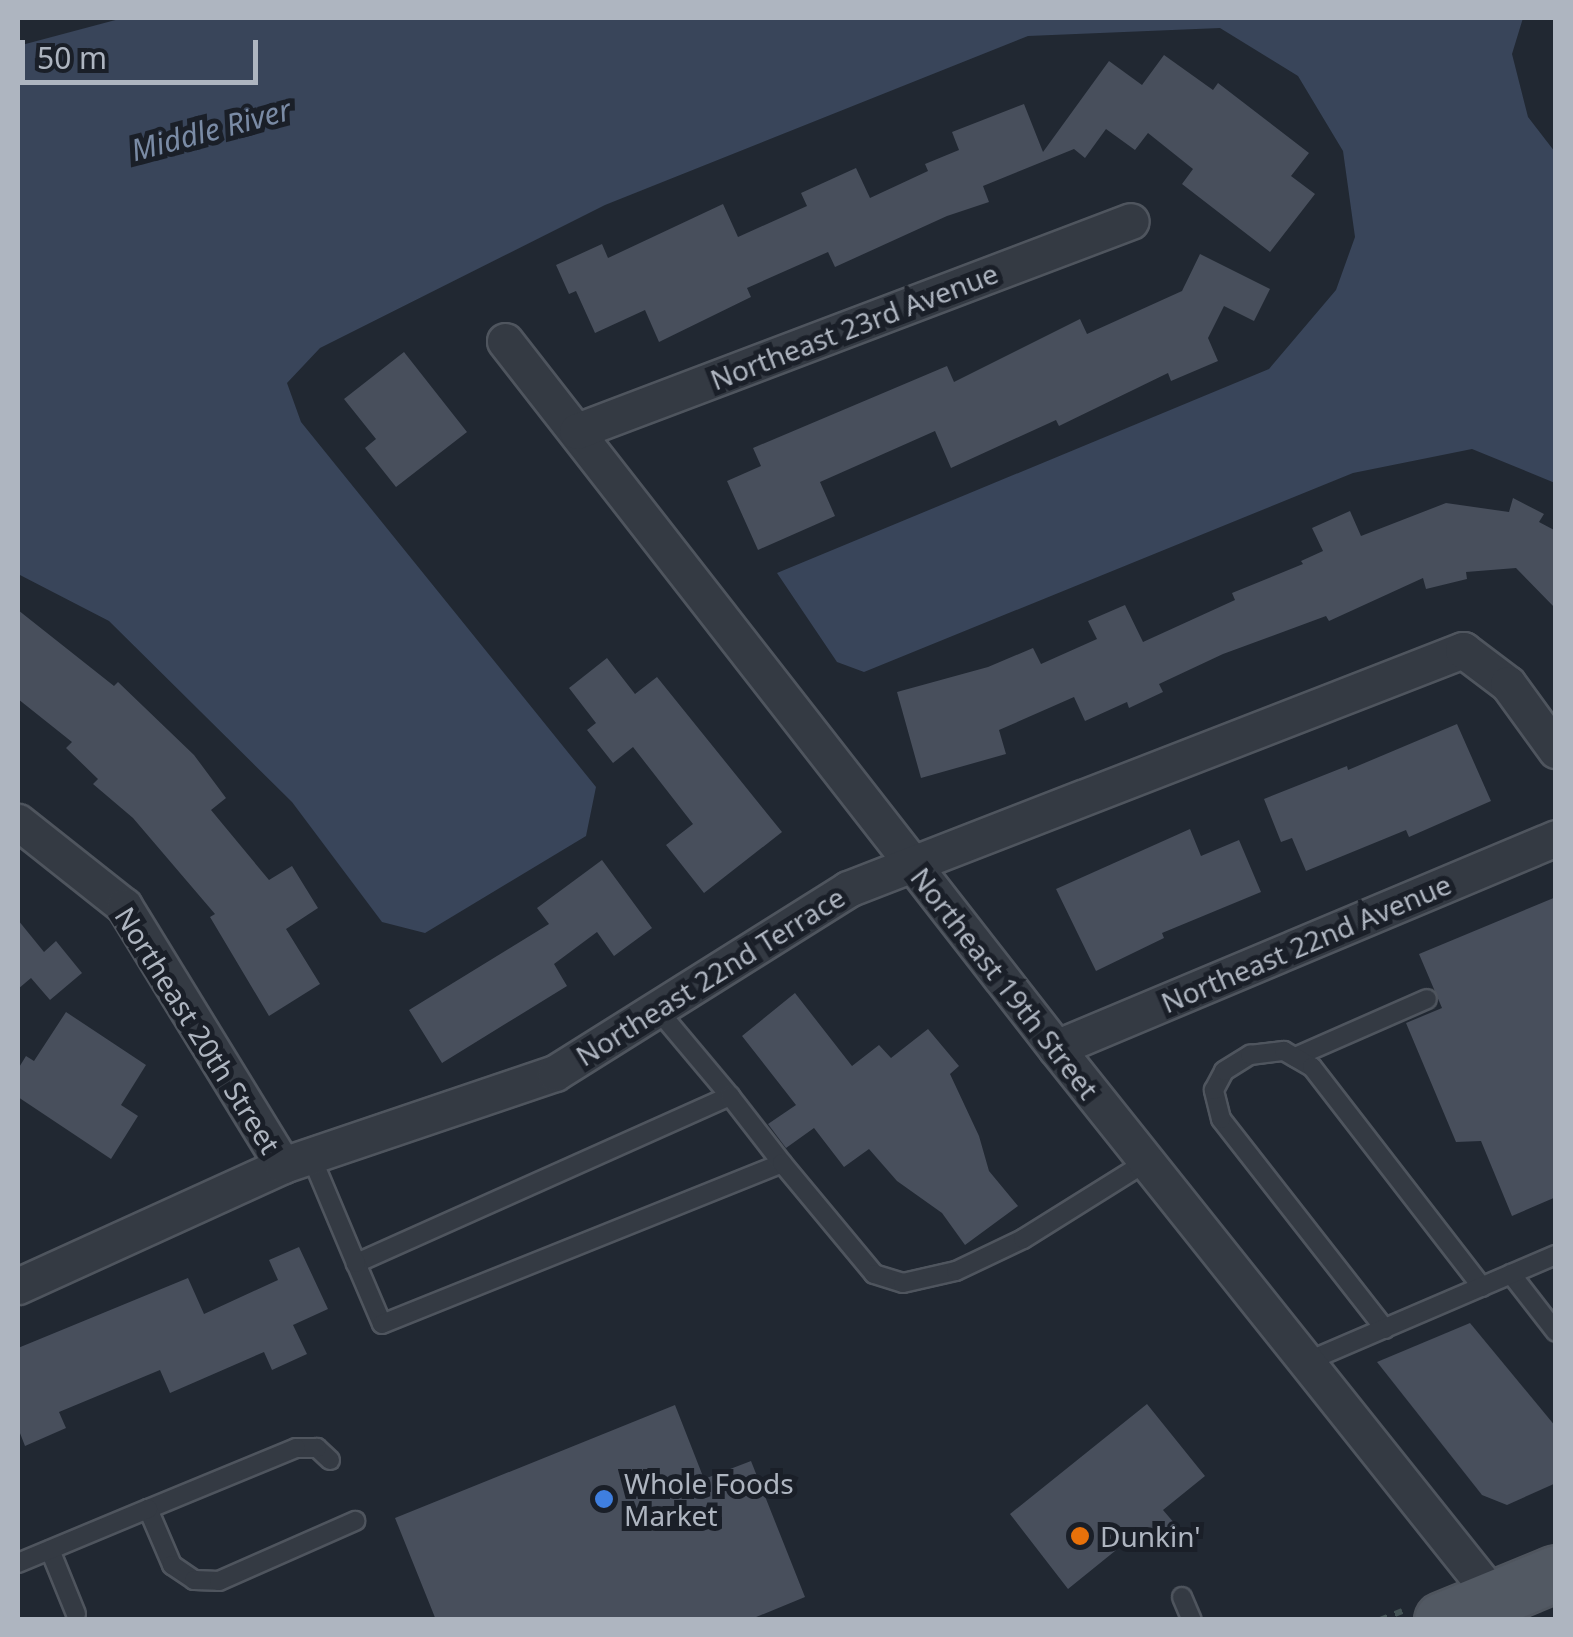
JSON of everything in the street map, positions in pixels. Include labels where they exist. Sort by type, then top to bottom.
[{"type":"main road","points":[[1442,1620],[1503,1608],[1556,1572]]},
{"type":"street","name":"Northeast 23rd Avenue","points":[[577,431],[1131,220]]},
{"type":"street","name":"Northeast 19th Street","points":[[505,341],[1056,1048],[1503,1608]]},
{"type":"street","name":"Northeast 22nd Terrace","points":[[18,1286],[297,1160],[555,1073],[848,889],[1463,650],[1508,684],[1556,750]]},
{"type":"street","name":"Northeast 20th Street","points":[[18,822],[124,906],[297,1160]]},
{"type":"street","name":"Northeast 22nd Avenue","points":[[1056,1048],[1556,838]]},
{"type":"lane","points":[[1294,1057],[1427,999]]},
{"type":"lane","points":[[657,1009],[874,1274],[903,1282],[956,1272],[1023,1238],[1146,1162]]},
{"type":"lane","points":[[1385,1329],[1221,1118],[1214,1090],[1224,1070],[1250,1055],[1284,1050],[1312,1067],[1482,1287]]},
{"type":"lane","points":[[356,1262],[730,1096]]},
{"type":"lane","points":[[297,1160],[356,1262],[382,1324],[782,1163]]},
{"type":"lane","points":[[1306,1362],[1556,1255]]},
{"type":"lane","points":[[1512,1274],[1556,1332]]},
{"type":"lane","points":[[18,1563],[296,1448],[317,1448],[330,1460]]},
{"type":"lane","points":[[148,1509],[172,1565],[194,1580],[219,1581],[355,1521]]},
{"type":"lane","points":[[50,1550],[76,1614]]},
{"type":"lane","points":[[1182,1597],[1192,1620]]},
{"type":"water","name":"Middle River","points":[[123,18],[1523,18],[1512,54],[1528,117],[1555,152],[1555,483],[1472,449],[1353,473],[864,672],[837,662],[777,573],[1269,369],[1336,290],[1355,237],[1343,151],[1298,76],[1220,28],[1028,36],[605,205],[320,348],[287,383],[301,422],[596,787],[586,836],[425,933],[382,922],[292,802],[109,621],[18,574],[18,46]]},
{"type":"building","points":[[1164,55],[1213,90],[1218,83],[1309,153],[1291,176],[1315,194],[1270,252],[1182,184],[1193,169],[1148,133],[1135,150],[1106,129],[1085,158],[1074,149],[983,186],[989,202],[947,216],[835,267],[828,252],[747,288],[751,297],[659,342],[645,310],[595,333],[576,291],[569,294],[556,265],[602,244],[608,258],[723,204],[738,237],[807,206],[801,193],[856,168],[870,198],[928,171],[925,164],[959,150],[952,132],[1024,104],[1043,152],[1109,61],[1142,85]]},
{"type":"building","points":[[1200,254],[1270,289],[1254,321],[1224,306],[1208,338],[1218,361],[1171,381],[1168,373],[1059,426],[1056,420],[951,468],[935,431],[820,482],[835,516],[758,550],[727,481],[761,466],[753,448],[947,366],[954,382],[1080,319],[1087,334],[1182,291]]},
{"type":"building","points":[[404,352],[467,432],[396,487],[365,448],[376,439],[344,399]]},
{"type":"building","points":[[1513,498],[1544,514],[1539,522],[1556,531],[1556,609],[1516,568],[1466,572],[1467,579],[1426,589],[1423,578],[1329,621],[1326,616],[1223,654],[1159,684],[1163,692],[1129,708],[1127,702],[1085,721],[1074,697],[999,730],[1006,754],[921,778],[897,692],[988,667],[1033,648],[1041,664],[1097,639],[1088,621],[1125,605],[1143,642],[1235,600],[1232,593],[1303,564],[1301,561],[1323,551],[1312,528],[1350,511],[1361,536],[1446,503],[1509,512]]},
{"type":"building","points":[[18,610],[114,686],[118,682],[194,755],[226,798],[211,810],[269,880],[292,866],[318,908],[286,929],[320,984],[269,1016],[210,917],[215,914],[133,818],[93,784],[98,779],[66,748],[72,742],[18,699]]},
{"type":"building","points":[[607,658],[635,694],[657,677],[782,832],[704,893],[666,845],[693,824],[633,747],[613,763],[587,730],[596,723],[569,688]]},
{"type":"building","points":[[1457,724],[1491,801],[1409,837],[1406,830],[1306,871],[1292,838],[1281,842],[1264,799],[1347,766],[1348,770]]},
{"type":"building","points":[[1190,829],[1201,856],[1239,840],[1261,892],[1162,933],[1164,938],[1096,971],[1056,889]]},
{"type":"building","points":[[602,860],[652,928],[614,956],[597,932],[554,964],[567,986],[442,1063],[409,1010],[549,924],[537,908]]},
{"type":"building","points":[[1556,897],[1556,1197],[1512,1216],[1481,1141],[1456,1142],[1406,1023],[1442,1008],[1419,954]]},
{"type":"building","points":[[18,920],[44,952],[56,941],[82,973],[50,1000],[31,978],[18,989]]},
{"type":"building","points":[[795,993],[852,1066],[879,1045],[891,1058],[928,1029],[959,1066],[950,1074],[979,1136],[989,1171],[1018,1206],[965,1245],[942,1213],[897,1181],[869,1149],[844,1167],[814,1128],[786,1148],[768,1124],[796,1105],[742,1036]]},
{"type":"building","points":[[66,1012],[146,1065],[121,1105],[138,1116],[111,1159],[18,1097],[18,1069],[26,1056],[34,1061]]},
{"type":"building","points":[[299,1247],[328,1309],[293,1325],[307,1354],[272,1370],[264,1352],[170,1393],[160,1370],[59,1412],[66,1428],[25,1446],[18,1428],[18,1348],[188,1278],[204,1314],[278,1280],[269,1260]]},
{"type":"building","points":[[1470,1323],[1556,1427],[1556,1483],[1507,1505],[1482,1495],[1377,1362]]},
{"type":"building","points":[[1147,1404],[1205,1476],[1163,1510],[1175,1524],[1147,1547],[1136,1534],[1068,1589],[1010,1514]]},
{"type":"building","name":"Whole Foods Market","points":[[675,1405],[704,1479],[751,1461],[805,1597],[749,1620],[436,1620],[395,1518]]},
{"type":"place","name":"Whole Foods Market","points":[[604,1499]]},
{"type":"place","name":"Dunkin'","points":[[1080,1536]]}]
